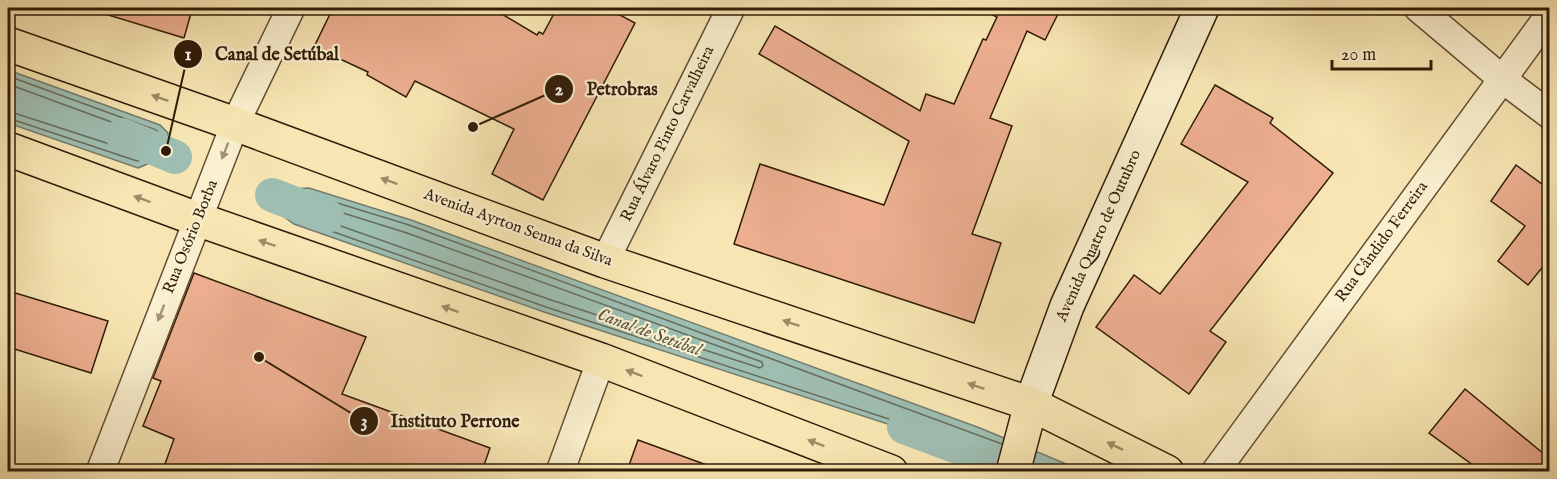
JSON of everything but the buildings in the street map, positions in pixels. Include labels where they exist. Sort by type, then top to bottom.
[{"type":"main road","name":"Avenida Quatro de Outubro","points":[[1013,471],[1031,404],[1067,306],[1202,8]]},
{"type":"main road","name":"Avenida Ayrton Senna da Silva","points":[[8,44],[235,124],[605,261],[1031,404],[1167,471]]},
{"type":"main road","points":[[8,149],[197,219],[601,360],[891,471]]},
{"type":"street","name":"Rua Osório Borba","points":[[100,471],[235,124],[291,8]]},
{"type":"street","name":"Rua Álvaro Pinto Carvalheira","points":[[605,261],[731,8]]},
{"type":"street","points":[[1418,8],[1501,78],[1550,115]]},
{"type":"street","name":"Rua Cândido Ferreira","points":[[1215,471],[1550,14]]},
{"type":"street","points":[[560,471],[601,360]]},
{"type":"water","points":[[8,70],[160,125],[168,133],[163,152],[156,159],[138,168],[8,123]]},
{"type":"water","points":[[309,188],[411,220],[980,428],[1083,471],[1025,471],[547,313],[294,224],[280,214],[282,200],[288,189]]},
{"type":"waterway","name":"Canal de Setúbal","points":[[122,135],[175,157]]},
{"type":"waterway","name":"Canal de Setúbal","points":[[272,195],[327,216]]},
{"type":"waterway","name":"Canal de Setúbal","points":[[904,427],[1025,472]]},
{"type":"place","name":"Petrobras","points":[[473,127]]},
{"type":"place","name":"Canal de Setúbal","points":[[166,151]]},
{"type":"place","name":"Instituto Perrone","points":[[259,357]]}]
